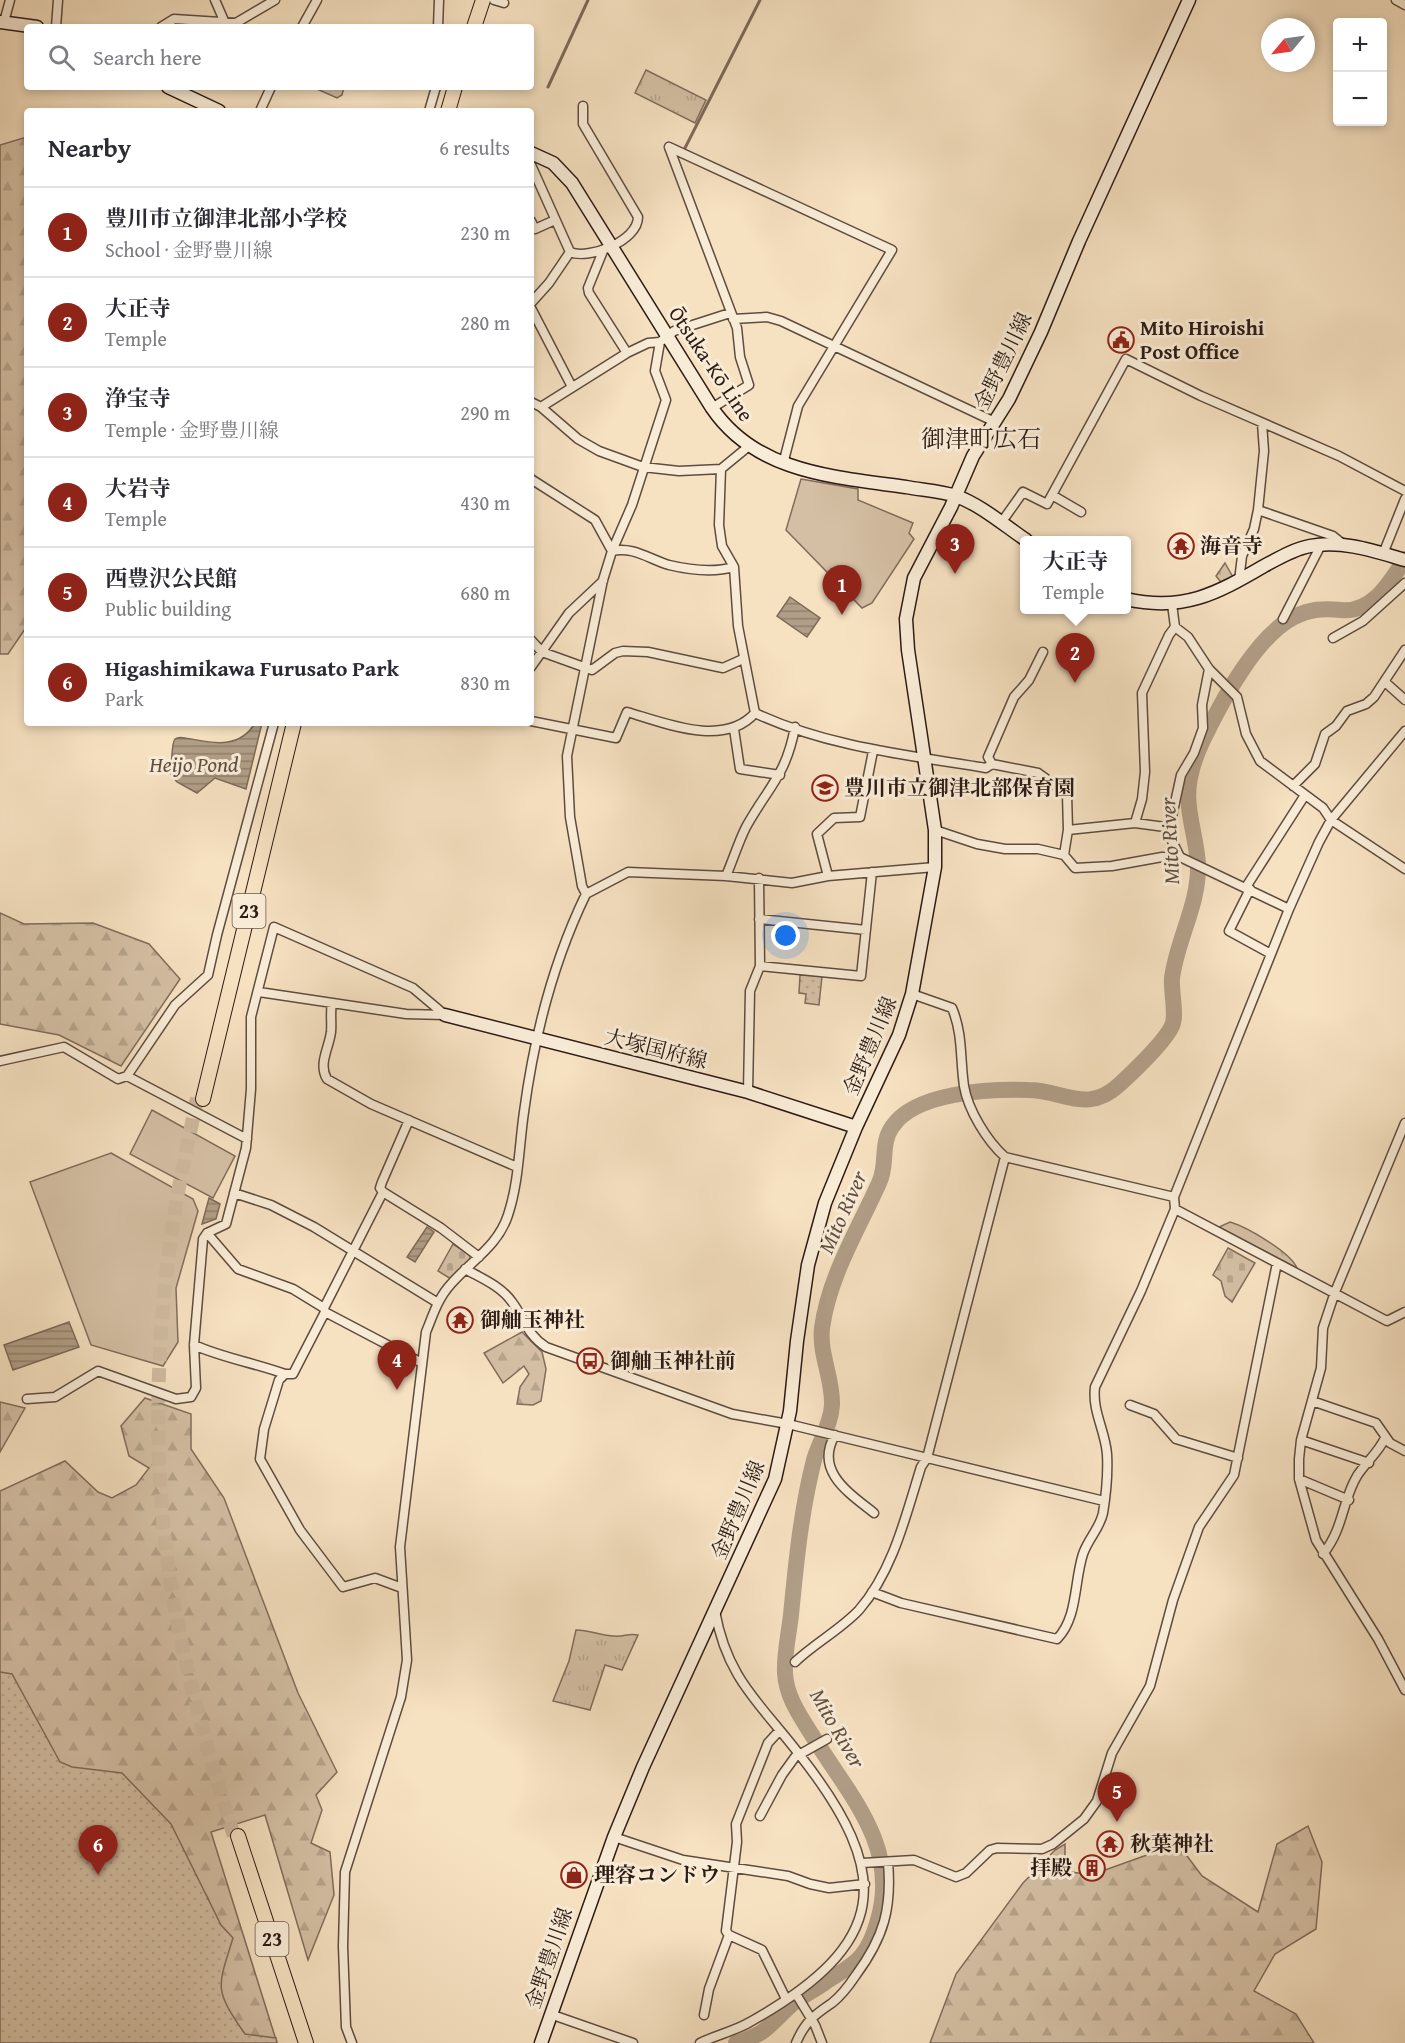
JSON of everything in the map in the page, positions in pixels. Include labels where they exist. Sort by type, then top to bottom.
[{"type":"highway","points":[[470,24],[477,0]]},
{"type":"highway","points":[[475,24],[483,0]]},
{"type":"highway","points":[[444,108],[449,90]]},
{"type":"highway","points":[[449,108],[454,90]]},
{"type":"highway","name":"23","points":[[287,726],[200,1099],[293,726]]},
{"type":"highway","name":"23","points":[[300,2043],[236,1836],[306,2043]]},
{"type":"main road","name":"金野豊川線","points":[[541,2043],[614,1837],[775,1479],[788,1424],[808,1265],[825,1203],[856,1127],[899,1035],[912,994],[935,867],[935,830],[908,650],[907,604],[914,578],[974,456],[995,422],[1041,332],[1189,0]]},
{"type":"main road","points":[[2,22],[24,25]]},
{"type":"main road","points":[[174,90],[213,108]]},
{"type":"main road","name":"Ōtsuka-Kō Line","points":[[534,154],[543,157],[564,172],[607,249],[663,339],[712,408],[729,429],[749,446],[783,464],[843,478],[955,496],[1020,536]]},
{"type":"main road","points":[[1131,600],[1172,604],[1210,596],[1287,554],[1321,545],[1345,545],[1402,560]]},
{"type":"main road","name":"大塚国府線","points":[[445,1015],[748,1092],[856,1127]]},
{"type":"street","points":[[2,22],[10,0]]},
{"type":"street","points":[[56,24],[58,0]]},
{"type":"street","points":[[215,0],[225,23]]},
{"type":"street","points":[[166,24],[174,19],[236,23],[275,0]]},
{"type":"street","points":[[304,24],[317,0]]},
{"type":"street","points":[[438,24],[439,0]]},
{"type":"street","points":[[494,0],[504,3]]},
{"type":"street","points":[[1396,0],[1405,5]]},
{"type":"street","points":[[261,108],[270,90]]},
{"type":"street","points":[[430,108],[435,90]]},
{"type":"street","points":[[583,106],[583,124],[638,217],[636,227],[607,249],[588,288],[627,353]]},
{"type":"street","points":[[712,408],[748,385],[731,316],[669,147],[892,250],[798,406],[783,464]]},
{"type":"street","points":[[534,179],[570,252],[576,254],[607,249]]},
{"type":"street","points":[[534,227],[535,229],[555,220]]},
{"type":"street","points":[[534,300],[549,283],[570,252]]},
{"type":"street","points":[[534,314],[572,387]]},
{"type":"street","points":[[541,407],[627,353],[648,343],[731,316],[767,317],[995,422]]},
{"type":"street","points":[[586,894],[582,886],[568,794],[567,756],[603,580],[612,551],[632,505],[666,400],[655,371],[663,339]]},
{"type":"street","points":[[1001,523],[1023,492],[1047,504],[1126,359],[1262,423],[1339,456],[1405,491]]},
{"type":"street","points":[[534,404],[578,439],[599,451],[643,467],[679,471],[721,469],[749,446]]},
{"type":"street","points":[[1239,581],[1242,556],[1254,529],[1258,510],[1264,451],[1262,423]]},
{"type":"street","points":[[721,469],[719,525],[722,546],[734,567],[743,659],[755,713]]},
{"type":"street","points":[[534,481],[595,520],[612,551]]},
{"type":"street","points":[[1052,495],[1081,512]]},
{"type":"street","points":[[1383,554],[1405,499]]},
{"type":"street","points":[[1258,510],[1333,536],[1345,545]]},
{"type":"street","points":[[1283,619],[1321,545]]},
{"type":"street","points":[[612,551],[623,548],[668,564],[696,569],[720,571],[734,567]]},
{"type":"street","points":[[534,663],[569,613],[603,580]]},
{"type":"street","points":[[1333,638],[1363,621],[1405,583]]},
{"type":"street","points":[[1172,604],[1175,627],[1188,637],[1209,669],[1237,697],[1246,734],[1255,754],[1323,808],[1331,820],[1405,869]]},
{"type":"street","points":[[1135,823],[1142,799],[1145,772],[1142,693],[1168,635],[1175,627]]},
{"type":"street","points":[[534,643],[542,652],[584,669],[597,669],[615,653],[623,651],[648,652],[723,668],[743,659]]},
{"type":"street","points":[[1293,786],[1315,764],[1325,734],[1336,726],[1347,711],[1366,704],[1374,698],[1405,650]]},
{"type":"street","points":[[992,764],[988,757],[1014,697],[1029,680],[1043,652]]},
{"type":"street","points":[[1180,857],[1169,830],[1181,775],[1194,753],[1203,728],[1202,705],[1209,669]]},
{"type":"street","points":[[1385,682],[1405,700]]},
{"type":"street","points":[[534,722],[616,738],[627,712],[681,728],[734,729],[745,724],[755,713]]},
{"type":"street","points":[[755,713],[795,727],[811,736],[873,751],[986,768],[992,764],[1038,773],[1067,794],[1068,830],[1064,855]]},
{"type":"street","points":[[0,1061],[64,1047],[118,1079],[127,1076],[175,1005],[208,975],[212,967],[217,935],[273,726]]},
{"type":"street","points":[[726,876],[747,825],[780,775],[790,754],[795,727]]},
{"type":"street","points":[[734,729],[740,769],[780,775]]},
{"type":"street","points":[[872,1592],[901,1603],[1057,1639],[1067,1629],[1081,1561],[1088,1538],[1099,1526],[1104,1501],[1107,1456],[1093,1404],[1095,1387],[1141,1291],[1175,1209],[1174,1197],[1289,909],[1331,820],[1405,731]]},
{"type":"street","points":[[828,876],[817,834],[834,818],[860,818],[873,751]]},
{"type":"street","points":[[1271,954],[1229,931],[1248,888],[1305,795]]},
{"type":"street","points":[[1068,830],[1135,823],[1165,827],[1169,830]]},
{"type":"street","points":[[935,830],[977,844],[1005,849],[1038,849],[1064,855],[1075,868],[1112,866],[1162,857],[1180,857],[1289,909]]},
{"type":"street","points":[[352,2043],[346,2027],[345,2003],[345,1872],[401,1697],[407,1660],[400,1547],[420,1362],[426,1332],[438,1303],[465,1269],[492,1245],[505,1223],[518,1167],[524,1112],[537,1038],[560,958],[586,894],[628,872],[759,878],[792,883],[828,876],[935,867]]},
{"type":"street","points":[[760,966],[861,976],[872,872]]},
{"type":"street","points":[[748,1092],[750,991],[760,966],[759,878]]},
{"type":"street","points":[[759,919],[866,930]]},
{"type":"street","points":[[27,1399],[55,1396],[98,1371],[176,1399],[191,1396],[196,1388],[194,1345],[203,1239],[207,1233],[226,1224],[247,1139],[251,1089],[250,1027],[274,927],[413,988],[445,1015]]},
{"type":"street","points":[[259,992],[406,1014],[445,1015]]},
{"type":"street","points":[[912,994],[952,1008],[960,1026],[967,1098],[993,1147],[1005,1157],[1174,1197]]},
{"type":"street","points":[[332,1003],[330,1016],[332,1030],[323,1064],[327,1079],[371,1104],[518,1167]]},
{"type":"street","points":[[127,1076],[247,1139]]},
{"type":"street","points":[[409,1120],[380,1188],[441,1228],[479,1257]]},
{"type":"street","points":[[1405,1123],[1335,1292],[1323,1328],[1322,1358],[1301,1440],[1299,1479],[1316,1540],[1323,1554],[1378,1639],[1405,1690]]},
{"type":"street","points":[[795,1662],[839,1628],[872,1592],[896,1544],[921,1467],[927,1458],[1005,1157]]},
{"type":"street","points":[[194,1345],[215,1354],[292,1374],[383,1192]]},
{"type":"street","points":[[234,1193],[271,1205],[330,1236],[351,1252],[438,1303]]},
{"type":"street","points":[[1175,1209],[1387,1321],[1405,1312]]},
{"type":"street","points":[[207,1233],[238,1269],[293,1289],[324,1310],[420,1362]]},
{"type":"street","points":[[865,1863],[921,1862],[956,1877],[966,1873],[990,1850],[997,1848],[1042,1849],[1068,1834],[1084,1819],[1097,1800],[1112,1753],[1150,1686],[1173,1600],[1199,1527],[1231,1482],[1238,1458],[1276,1263]]},
{"type":"street","points":[[465,1269],[496,1287],[512,1302],[526,1330],[546,1347],[732,1414],[788,1424],[1104,1501]]},
{"type":"street","points":[[285,1374],[279,1380],[264,1429],[260,1459],[300,1530],[343,1587],[375,1578],[402,1588]]},
{"type":"street","points":[[1312,1401],[1376,1423],[1385,1438],[1405,1451]]},
{"type":"street","points":[[1130,1405],[1154,1414],[1176,1439],[1238,1458]]},
{"type":"street","points":[[832,1435],[828,1454],[835,1479],[874,1513]]},
{"type":"street","points":[[1323,1554],[1336,1538],[1357,1476],[1369,1463],[1385,1438]]},
{"type":"street","points":[[1301,1440],[1369,1463]]},
{"type":"street","points":[[1299,1479],[1349,1500]]},
{"type":"street","points":[[700,2043],[749,2023],[786,1999],[797,1996],[820,1977],[850,1939],[863,1905],[865,1884],[865,1863],[845,1820],[800,1754],[752,1699],[732,1668],[724,1648],[715,1610]]},
{"type":"street","points":[[779,1731],[768,1743],[736,1824],[737,1842],[732,1867],[726,1931],[729,1935],[762,1950],[786,1999]]},
{"type":"street","points":[[760,1816],[782,1774],[800,1754],[827,1739]]},
{"type":"street","points":[[614,1837],[683,1860],[788,1876],[829,1888],[865,1884]]},
{"type":"street","points":[[796,2043],[809,2016],[831,2003],[851,1982],[881,1934],[888,1912],[890,1889],[888,1862]]},
{"type":"street","points":[[704,2015],[709,1989],[729,1935]]},
{"type":"street","points":[[797,1996],[822,2043]]},
{"type":"street","points":[[550,2014],[633,2043]]},
{"type":"green space","points":[[646,70],[706,100],[695,123],[635,93]]},
{"type":"green space","points":[[319,90],[343,90],[342,95],[337,98]]},
{"type":"green space","points":[[24,138],[24,630],[8,654],[0,654],[0,145]]},
{"type":"green space","points":[[801,479],[858,489],[858,500],[913,523],[909,533],[914,539],[872,603],[862,608],[786,530]]},
{"type":"green space","points":[[1225,563],[1234,579],[1223,585],[1216,576]]},
{"type":"green space","points":[[0,913],[24,924],[93,923],[149,944],[180,979],[121,1066],[59,1035],[0,1024]]},
{"type":"green space","points":[[800,975],[822,976],[819,1005],[805,1003],[806,994],[799,993]]},
{"type":"green space","points":[[152,1110],[235,1156],[213,1198],[130,1154]]},
{"type":"green space","points":[[111,1153],[193,1199],[198,1211],[176,1288],[178,1342],[163,1366],[91,1345],[30,1182]]},
{"type":"green space","points":[[1230,1222],[1267,1241],[1286,1255],[1297,1268],[1219,1227]]},
{"type":"green space","points":[[453,1244],[470,1255],[470,1259],[451,1279],[438,1271]]},
{"type":"green space","points":[[1228,1248],[1255,1263],[1232,1302],[1225,1296],[1221,1281],[1213,1275]]},
{"type":"green space","points":[[522,1332],[542,1352],[546,1369],[541,1401],[533,1405],[517,1404],[520,1387],[529,1374],[524,1366],[503,1383],[484,1353]]},
{"type":"green space","points":[[145,1398],[191,1414],[191,1449],[224,1498],[298,1693],[337,1772],[316,1795],[322,1810],[311,1843],[330,1852],[334,1895],[308,1960],[265,1815],[211,1832],[277,2043],[0,2004],[0,1491],[65,1461],[98,1492],[112,1498],[136,1485],[149,1468],[129,1456],[121,1426]]},
{"type":"green space","points":[[0,1402],[25,1408],[0,1452]]},
{"type":"green space","points":[[576,1630],[609,1636],[638,1635],[622,1670],[605,1665],[590,1710],[553,1701],[569,1661]]},
{"type":"green space","points":[[0,1672],[12,1674],[60,1762],[72,1767],[122,1773],[171,1824],[221,1925],[233,1938],[222,1979],[223,1997],[245,2034],[276,2038],[277,2043],[0,2043]]},
{"type":"green space","points":[[1308,1826],[1322,1862],[1316,1929],[1275,1954],[1254,1991],[1296,2014],[1314,2043],[930,2043],[956,1974],[1023,1883],[1055,1850],[1065,1844],[1065,1871],[1091,1875],[1178,1844],[1202,1876],[1258,1912],[1277,1844]]},
{"type":"water","points":[[790,597],[820,618],[807,637],[777,616]]},
{"type":"water","name":"Heijo Pond","points":[[253,726],[261,726],[246,789],[215,778],[197,793],[177,782],[171,775],[175,739],[223,743],[246,734]]},
{"type":"water","points":[[209,1198],[220,1204],[216,1219],[202,1224]]},
{"type":"water","points":[[427,1227],[434,1232],[415,1262],[407,1257]]},
{"type":"water","points":[[69,1322],[79,1347],[13,1370],[4,1345]]},
{"type":"waterway","points":[[548,87],[588,0]]},
{"type":"waterway","points":[[685,148],[760,0]]},
{"type":"waterway","name":"Mito River","points":[[736,2043],[761,2032],[795,2002],[844,1971],[862,1955],[874,1933],[883,1893],[882,1868],[867,1822],[794,1706],[788,1690],[785,1666],[806,1498],[814,1460],[829,1420],[832,1405],[822,1328],[831,1290],[845,1254],[882,1176],[888,1134],[903,1115],[917,1106],[954,1095],[994,1090],[1028,1090],[1075,1099],[1097,1098],[1120,1084],[1156,1048],[1172,1026],[1174,1010],[1172,978],[1178,950],[1192,908],[1197,879],[1198,865],[1188,788],[1192,768],[1214,718],[1243,668],[1255,652],[1281,626],[1294,617],[1311,611],[1352,610],[1362,607],[1387,586],[1405,559]]},
{"type":"tunnel","points":[[197,1098],[175,1210],[164,1300],[158,1391],[160,1482],[174,1606],[205,1738],[234,1836]]},
{"type":"place","name":"Mito Hiroishi Post Office","points":[[1121,340]]},
{"type":"place","name":"海音寺","points":[[1181,546]]},
{"type":"place","name":"浄宝寺","points":[[955,574]]},
{"type":"place","name":"豊川市立御津北部小学校","points":[[842,615]]},
{"type":"place","name":"大正寺","points":[[1075,683]]},
{"type":"place","name":"豊川市立御津北部保育園","points":[[825,788]]},
{"type":"place","name":"御舳玉神社","points":[[460,1320]]},
{"type":"place","name":"御舳玉神社前","points":[[590,1361]]},
{"type":"place","name":"大岩寺","points":[[397,1390]]},
{"type":"place","name":"西豊沢公民館","points":[[1117,1822]]},
{"type":"place","name":"秋葉神社","points":[[1110,1844]]},
{"type":"place","name":"拝殿","points":[[1092,1868]]},
{"type":"place","name":"Higashimikawa Furusato Park","points":[[98,1875]]},
{"type":"place","name":"理容コンドウ","points":[[574,1875]]},
{"type":"district","name":"御津町広石","points":[[981,439]]}]
